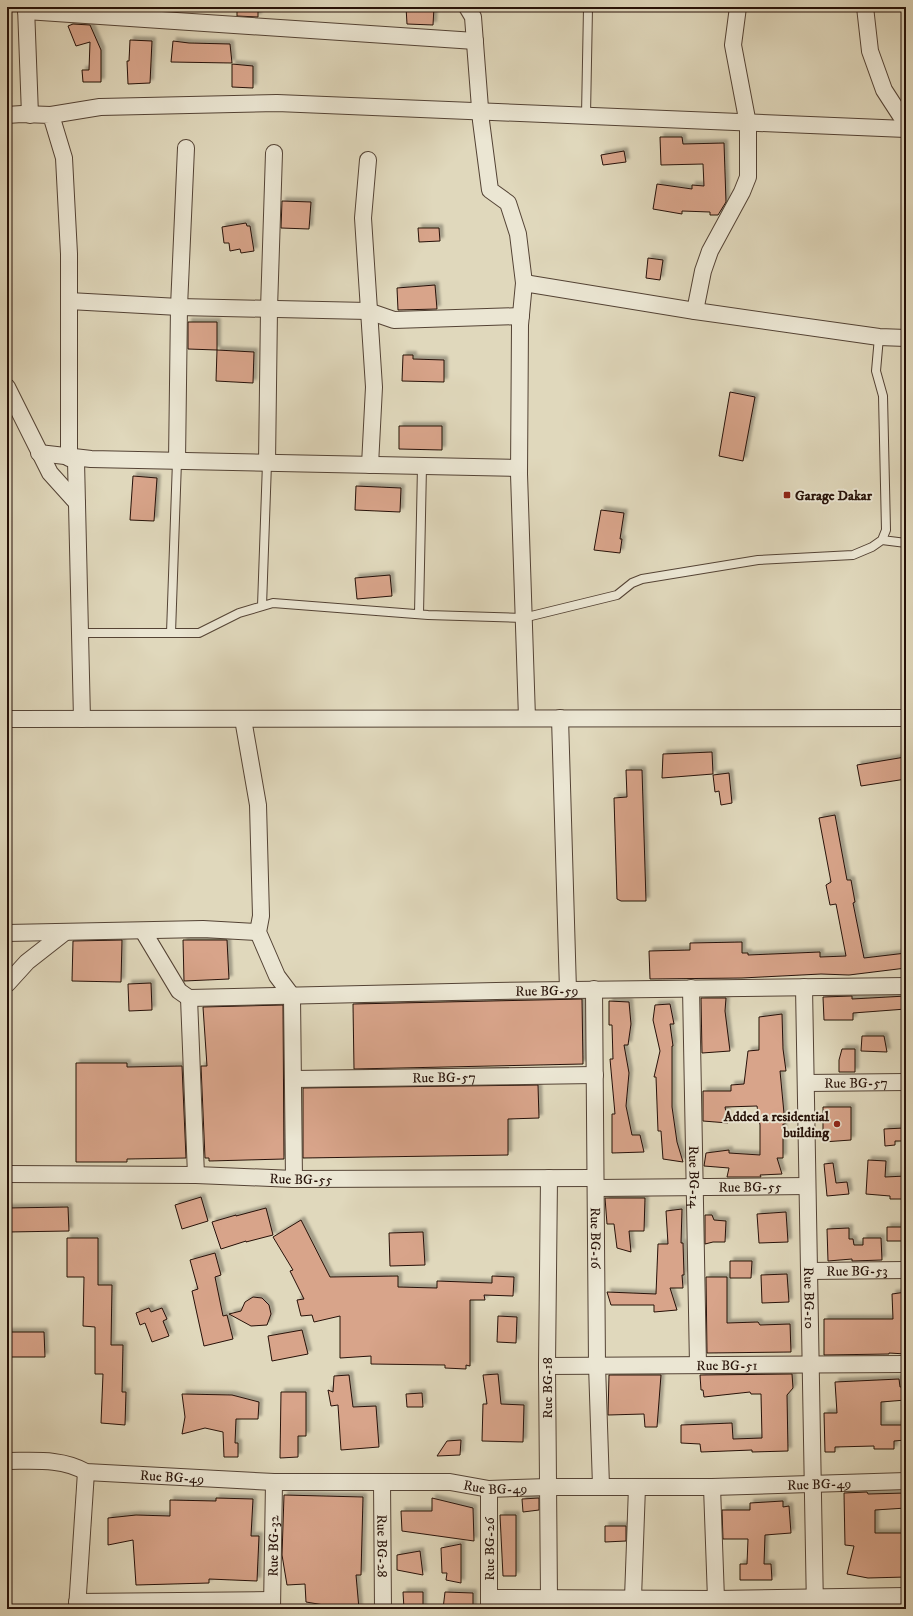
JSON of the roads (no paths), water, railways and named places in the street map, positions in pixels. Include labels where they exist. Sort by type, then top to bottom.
[{"type":"street","points":[[467,7],[473,17],[480,111],[490,190],[508,203],[518,234],[524,282],[521,316],[519,468],[527,718]]},
{"type":"street","points":[[695,311],[702,271],[710,251],[742,192],[748,177],[748,124],[734,45],[738,7]]},
{"type":"street","points":[[865,7],[870,51],[884,90],[906,124]]},
{"type":"street","points":[[30,115],[26,9],[475,41]]},
{"type":"street","points":[[7,115],[52,115],[100,107],[277,103],[586,115],[748,124],[906,129]]},
{"type":"street","points":[[52,115],[64,158],[69,301],[69,458]]},
{"type":"street","points":[[177,461],[179,307],[186,148]]},
{"type":"street","points":[[266,463],[274,153]]},
{"type":"street","points":[[368,160],[363,218],[374,387],[370,465]]},
{"type":"street","points":[[524,282],[695,311],[879,337],[906,338]]},
{"type":"street","points":[[69,301],[179,307],[368,311],[394,320],[521,316]]},
{"type":"street","points":[[7,387],[50,473],[77,503]]},
{"type":"street","points":[[39,453],[69,458],[519,468]]},
{"type":"street","points":[[69,458],[76,461],[82,719]]},
{"type":"street","points":[[560,718],[568,990]]},
{"type":"street","points":[[7,719],[906,718]]},
{"type":"street","points":[[243,719],[258,805],[261,916],[258,932],[277,976],[292,996],[294,1179]]},
{"type":"street","points":[[7,933],[203,930],[258,932]]},
{"type":"street","points":[[143,931],[179,992],[189,998],[196,1175]]},
{"type":"street","points":[[7,984],[27,962],[64,933]]},
{"type":"street","name":"Rue BG-59","points":[[189,998],[568,990],[906,986]]},
{"type":"street","name":"Rue BG-10","points":[[804,987],[815,1603]]},
{"type":"street","name":"Rue BG-14","points":[[691,988],[698,1365]]},
{"type":"street","name":"Rue BG-16","points":[[594,990],[597,1365],[601,1486]]},
{"type":"street","name":"Rue BG-57","points":[[293,1079],[595,1075]]},
{"type":"street","name":"Rue BG-57","points":[[806,1083],[906,1082]]},
{"type":"street","name":"Rue BG-55","points":[[7,1174],[196,1175],[294,1179],[549,1178],[595,1183],[694,1187],[807,1186]]},
{"type":"street","name":"Rue BG-18","points":[[549,1178],[547,1366],[549,1598]]},
{"type":"street","name":"Rue BG-53","points":[[809,1271],[906,1270]]},
{"type":"street","name":"Rue BG-51","points":[[547,1366],[906,1364]]},
{"type":"street","points":[[7,1461],[62,1462],[75,1465],[86,1472],[77,1605],[272,1604]]},
{"type":"street","name":"Rue BG-49","points":[[86,1472],[274,1482],[450,1482],[489,1489],[601,1486],[712,1487],[906,1480]]},
{"type":"street","name":"Rue BG-32","points":[[272,1604],[274,1482]]},
{"type":"street","name":"Rue BG-28","points":[[382,1482],[383,1609]]},
{"type":"street","points":[[633,1598],[637,1487]]},
{"type":"street","points":[[712,1487],[716,1599]]},
{"type":"street","name":"Rue BG-26","points":[[489,1489],[489,1603]]},
{"type":"street","points":[[489,1603],[549,1598],[603,1603],[633,1598],[716,1599],[815,1603],[906,1596]]},
{"type":"lane","points":[[586,115],[588,8]]},
{"type":"lane","points":[[79,633],[199,633],[239,613],[273,603],[419,614],[523,618],[617,595],[632,583],[642,579],[758,560],[853,555],[872,547],[882,540],[886,530],[883,396],[876,371],[879,337]]},
{"type":"lane","points":[[171,634],[177,461]]},
{"type":"lane","points":[[262,606],[266,463]]},
{"type":"lane","points":[[419,614],[422,466]]},
{"type":"lane","points":[[882,540],[906,543]]},
{"type":"place","name":"Garage Dakar","points":[[787,495]]},
{"type":"place","name":"Added a residential building","points":[[837,1124]]}]
